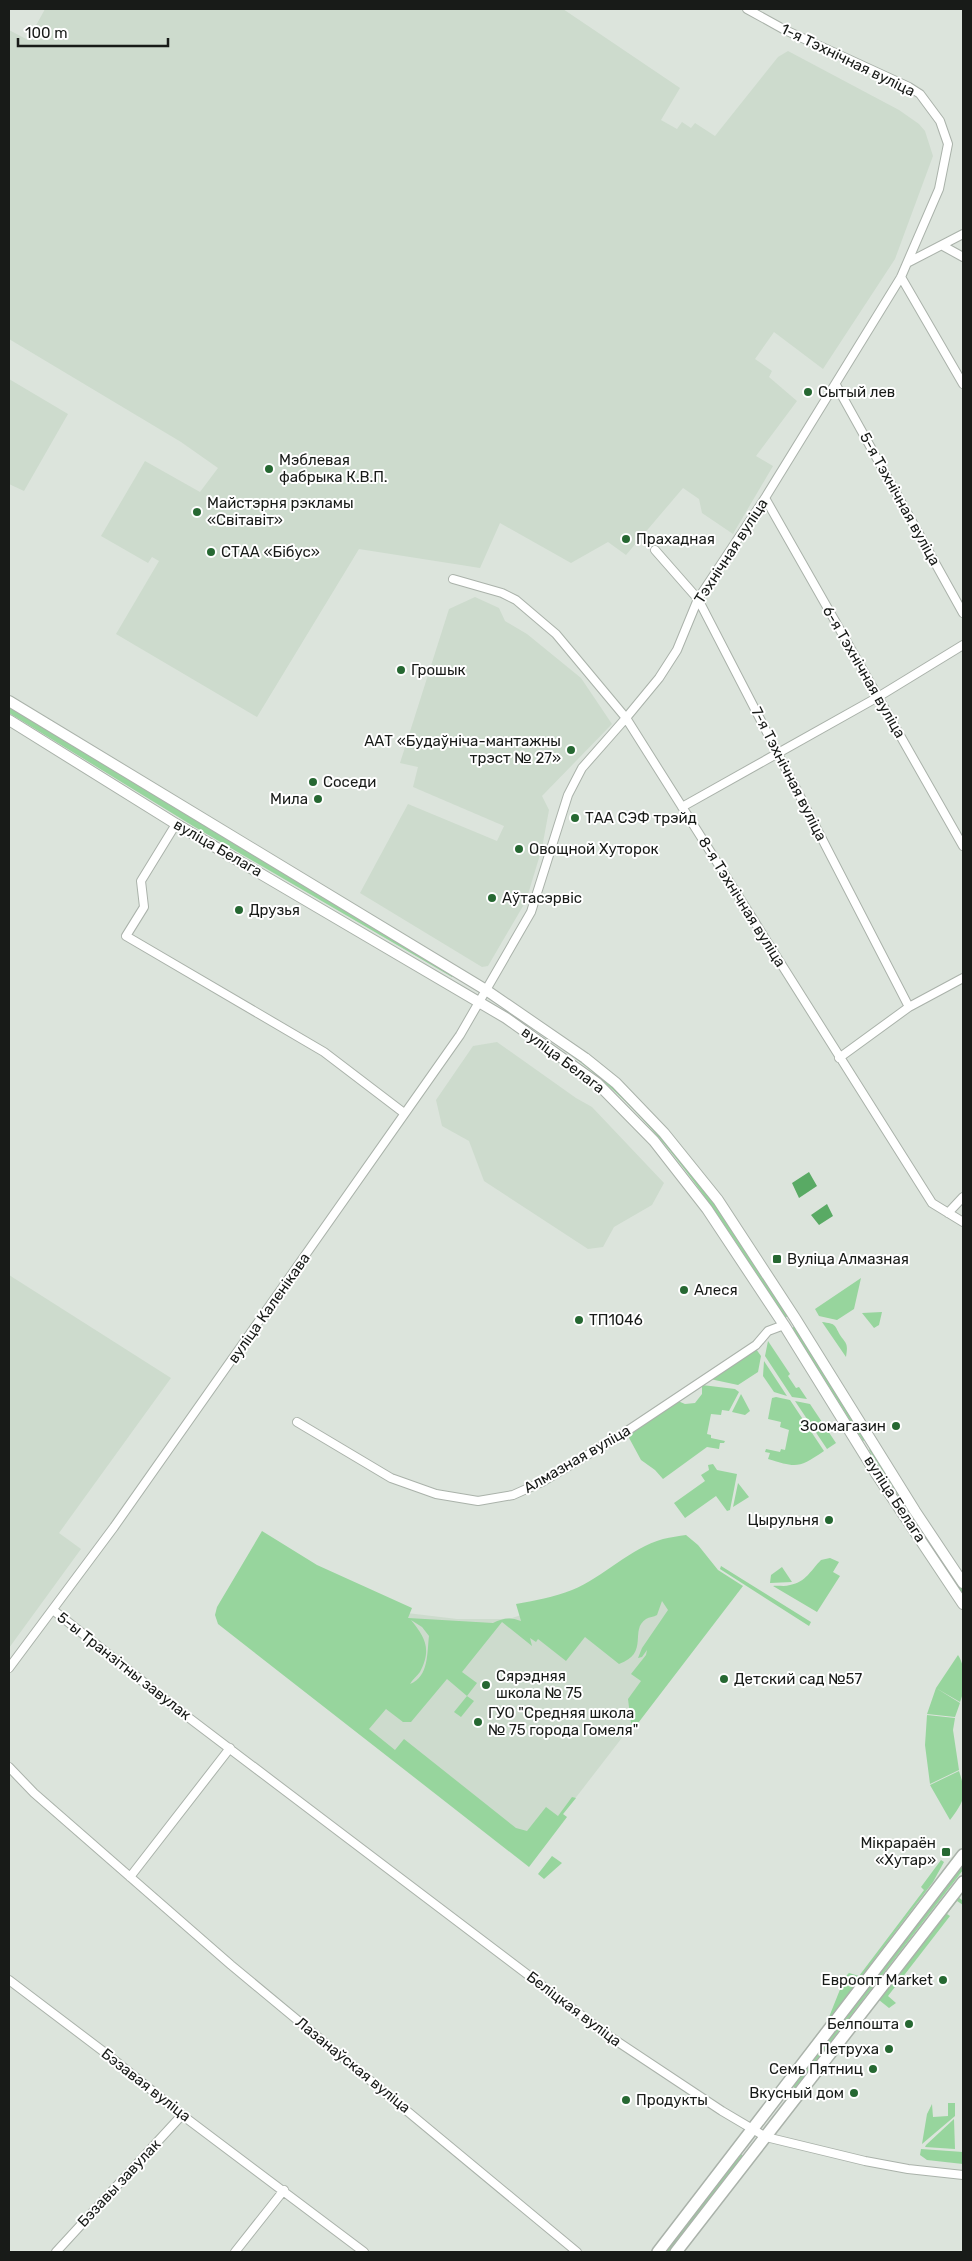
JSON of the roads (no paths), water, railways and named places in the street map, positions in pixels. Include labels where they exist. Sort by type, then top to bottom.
[{"type":"main road","points":[[658,2252],[963,1855]]},
{"type":"main road","points":[[676,2252],[963,1882]]},
{"type":"street","name":"1-я Тэхнічная вуліца","points":[[747,9],[785,30],[909,87],[920,94],[940,121],[948,144],[939,189],[907,263]]},
{"type":"street","points":[[907,263],[963,234]]},
{"type":"street","points":[[943,246],[963,257]]},
{"type":"street","name":"Тэхнічная вуліца","points":[[479,1002],[531,912],[568,795],[582,768],[659,678],[677,650],[698,598],[765,498],[901,277],[907,263]]},
{"type":"street","points":[[901,277],[963,384]]},
{"type":"street","name":"5-я Тэхнічная вуліца","points":[[836,384],[963,613]]},
{"type":"street","name":"6-я Тэхнічная вуліца","points":[[765,498],[963,846]]},
{"type":"street","name":"7-я Тэхнічная вуліца","points":[[655,550],[698,598],[780,754],[908,1007]]},
{"type":"street","name":"8-я Тэхнічная вуліца","points":[[452,579],[502,593],[516,600],[556,634],[626,718],[932,1203],[948,1213]]},
{"type":"street","points":[[682,807],[780,754],[963,645]]},
{"type":"street","name":"вуліца Белага","points":[[9,702],[486,990],[585,1058],[621,1088],[664,1132],[722,1208],[795,1318],[915,1511],[963,1583]]},
{"type":"street","name":"вуліца Белага","points":[[9,720],[176,824],[479,1002],[538,1040],[597,1083],[654,1141],[708,1209],[784,1325],[877,1475],[963,1604]]},
{"type":"street","points":[[176,824],[144,873],[140,886],[144,907],[126,936],[324,1052],[404,1113]]},
{"type":"street","points":[[839,1058],[908,1007],[963,978]]},
{"type":"street","name":"вуліца Каленікава","points":[[52,1610],[114,1527],[222,1375],[460,1035],[479,1002]]},
{"type":"street","points":[[963,1197],[948,1213],[963,1222]]},
{"type":"street","name":"Алмазная вуліца","points":[[297,1422],[391,1478],[436,1494],[478,1501],[513,1495],[542,1482],[621,1435],[756,1345],[768,1331],[784,1325]]},
{"type":"street","name":"5-ы Транзітны завулак","points":[[9,1668],[52,1610],[230,1748]]},
{"type":"street","points":[[9,1767],[34,1793],[130,1877],[230,1748]]},
{"type":"street","name":"Беліцкая вуліца","points":[[230,1748],[606,2034],[752,2129],[766,2137],[865,2161],[908,2170],[963,2175]]},
{"type":"street","name":"Лазанаўская вуліца","points":[[130,1877],[232,1965],[577,2252]]},
{"type":"street","name":"Бэзавая вуліца","points":[[9,1980],[108,2055],[182,2115],[364,2252]]},
{"type":"street","name":"Бэзавы завулак","points":[[56,2252],[182,2115]]},
{"type":"street","points":[[235,2252],[284,2190]]},
{"type":"place","name":"Сытый лев","points":[[808,392]]},
{"type":"place","name":"Мэблевая фабрыка К.В.П.","points":[[269,469]]},
{"type":"place","name":"Майстэрня рэкламы «Світавіт»","points":[[197,512]]},
{"type":"place","name":"Прахадная","points":[[626,539]]},
{"type":"place","name":"СТАА «Бібус»","points":[[211,552]]},
{"type":"place","name":"Грошык","points":[[401,670]]},
{"type":"place","name":"ААТ «Будаўніча-мантажны трэст № 27»","points":[[571,750]]},
{"type":"place","name":"Соседи","points":[[313,782]]},
{"type":"place","name":"Мила","points":[[318,799]]},
{"type":"place","name":"ТАА СЭФ трэйд","points":[[575,818]]},
{"type":"place","name":"Овощной Хуторок","points":[[519,849]]},
{"type":"place","name":"Аўтасэрвіс","points":[[492,898]]},
{"type":"place","name":"Друзья","points":[[239,910]]},
{"type":"place","name":"Вуліца Алмазная","points":[[777,1259]]},
{"type":"place","name":"Алеся","points":[[684,1290]]},
{"type":"place","name":"ТП1046","points":[[579,1320]]},
{"type":"place","name":"Зоомагазин","points":[[896,1426]]},
{"type":"place","name":"Цырульня","points":[[829,1520]]},
{"type":"place","name":"Детский сад №57","points":[[724,1679]]},
{"type":"place","name":"Сярэдняя школа № 75","points":[[486,1685]]},
{"type":"place","name":"ГУО \"Средняя школа № 75 города Гомеля\"","points":[[478,1722]]},
{"type":"place","name":"Мікрараён «Хутар»","points":[[946,1852]]},
{"type":"place","name":"Евроопт Market","points":[[943,1980]]},
{"type":"place","name":"Белпошта","points":[[909,2024]]},
{"type":"place","name":"Петруха","points":[[889,2049]]},
{"type":"place","name":"Семь Пятниц","points":[[873,2069]]},
{"type":"place","name":"Вкусный дом","points":[[854,2093]]},
{"type":"place","name":"Продукты","points":[[626,2100]]}]
